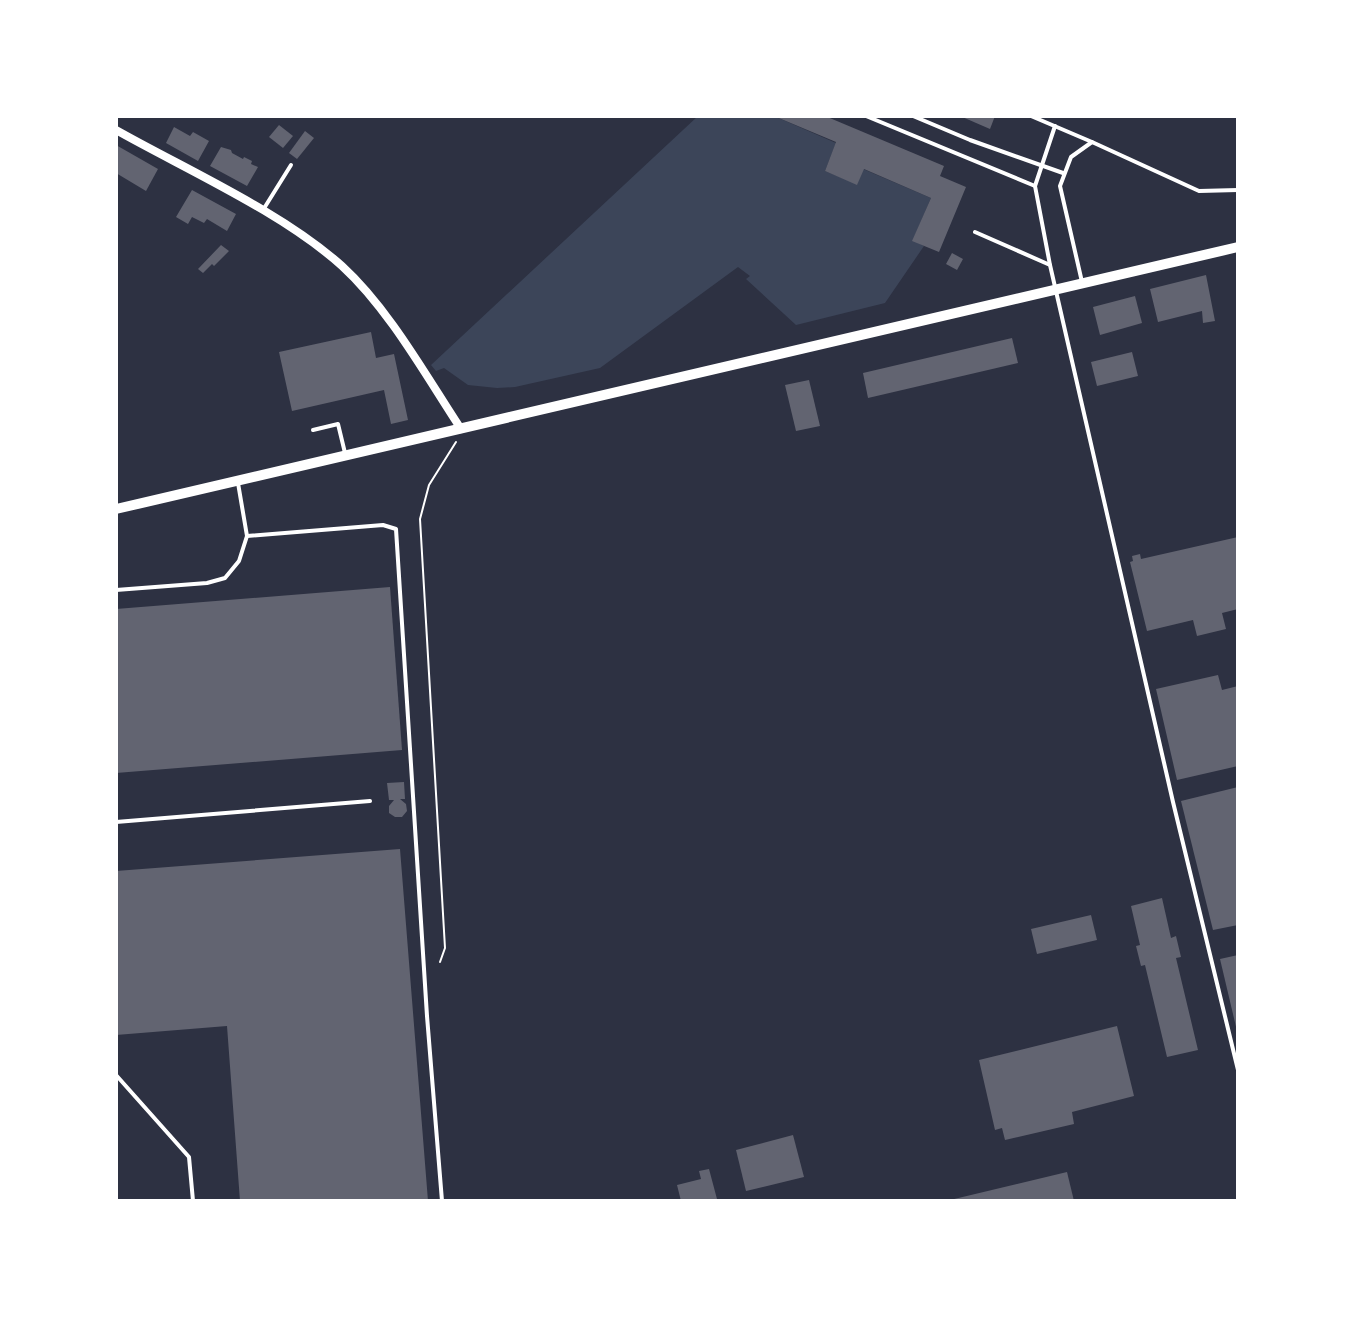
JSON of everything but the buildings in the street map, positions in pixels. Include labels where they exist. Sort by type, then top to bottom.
[{"type":"street","points":[[116,130],[299,232],[343,267],[383,313],[461,429]]},
{"type":"street","points":[[116,509],[1238,247]]},
{"type":"lane","points":[[866,116],[1035,186]]},
{"type":"lane","points":[[913,116],[1063,173]]},
{"type":"lane","points":[[1031,116],[1199,191],[1238,190]]},
{"type":"lane","points":[[1055,126],[1035,186],[1050,265],[1169,787],[1238,1070]]},
{"type":"lane","points":[[1083,284],[1060,186],[1071,157],[1092,142]]},
{"type":"lane","points":[[263,212],[291,165]]},
{"type":"lane","points":[[975,232],[1050,265]]},
{"type":"lane","points":[[313,430],[338,424],[346,455]]},
{"type":"lane","points":[[116,590],[207,583],[225,578],[239,561],[247,536],[238,481]]},
{"type":"lane","points":[[247,536],[383,525],[396,529],[442,1201]]},
{"type":"lane","points":[[116,822],[370,801]]},
{"type":"lane","points":[[116,1075],[189,1157],[193,1201]]},
{"type":"path","points":[[440,962],[445,948],[420,519],[429,485],[451,453],[461,429]]},
{"type":"shaded area","points":[[698,116],[774,116],[836,143],[825,171],[857,184],[863,169],[931,198],[913,240],[924,246],[885,303],[796,325],[746,279],[750,276],[738,267],[600,368],[515,387],[497,388],[468,385],[444,368],[436,371],[431,365]]}]
